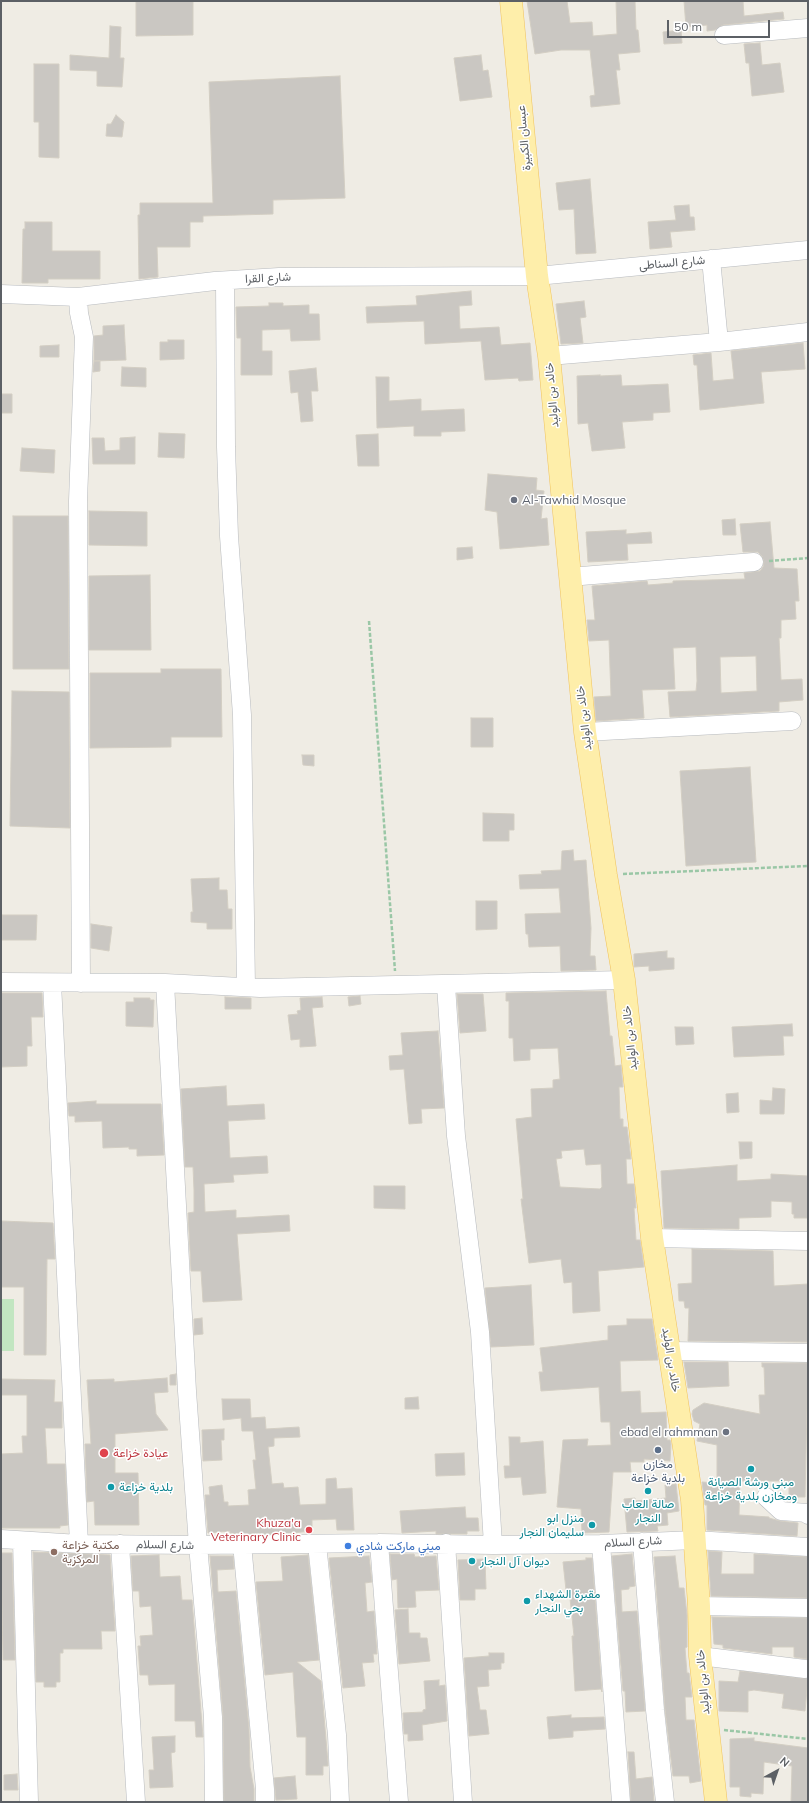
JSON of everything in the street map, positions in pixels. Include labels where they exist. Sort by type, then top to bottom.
[{"type":"main road","name":"عبسان الكبيرة","points":[[512,1],[537,276]]},
{"type":"main road","name":"خالد بن الوليد","points":[[537,276],[549,356],[585,732],[606,875],[624,980],[652,1238],[692,1500],[699,1606],[700,1656],[716,1802]]},
{"type":"street","points":[[724,34],[808,28]]},
{"type":"street","name":"شارع السناطى","points":[[537,276],[808,250]]},
{"type":"street","points":[[711,259],[719,342]]},
{"type":"street","name":"شارع القرا","points":[[1,294],[78,297],[224,280],[279,277],[537,276]]},
{"type":"street","points":[[224,280],[227,484],[242,715],[246,987]]},
{"type":"street","points":[[78,297],[79,312],[84,337],[78,501],[81,983]]},
{"type":"street","points":[[549,356],[719,342],[808,332]]},
{"type":"street","points":[[569,577],[754,562]]},
{"type":"street","points":[[585,732],[792,721]]},
{"type":"street","points":[[1,982],[165,983],[246,987],[396,986],[624,980]]},
{"type":"street","points":[[52,983],[79,1544]]},
{"type":"street","points":[[165,983],[187,1391],[198,1545],[214,1717],[214,1802]]},
{"type":"street","points":[[446,985],[456,1136],[480,1332],[493,1545]]},
{"type":"street","points":[[652,1238],[808,1241]]},
{"type":"street","points":[[670,1351],[808,1353]]},
{"type":"street","points":[[766,1497],[781,1511],[806,1513],[808,1515]]},
{"type":"street","name":"شارع السلام","points":[[1,1539],[79,1544],[198,1545],[379,1543],[493,1545],[601,1544],[695,1540],[808,1547]]},
{"type":"street","points":[[22,1541],[29,1802]]},
{"type":"street","points":[[642,1542],[655,1710],[665,1802]]},
{"type":"street","points":[[379,1543],[399,1802]]},
{"type":"street","points":[[446,1543],[463,1802]]},
{"type":"street","points":[[120,1544],[136,1802]]},
{"type":"street","points":[[242,1544],[265,1788],[265,1802]]},
{"type":"street","points":[[317,1544],[337,1735],[340,1802]]},
{"type":"street","points":[[601,1544],[621,1802]]},
{"type":"street","points":[[699,1606],[808,1608]]},
{"type":"street","points":[[700,1656],[806,1669]]},
{"type":"path","points":[[754,562],[808,558]]},
{"type":"path","points":[[369,621],[396,986]]},
{"type":"path","points":[[606,875],[808,866]]},
{"type":"path","points":[[708,1728],[808,1739]]},
{"type":"green space","points":[[1,1299],[14,1299],[14,1351],[1,1351]]},
{"type":"building","points":[[136,1],[193,1],[193,35],[136,36]]},
{"type":"building","points":[[527,1],[567,1],[570,23],[592,22],[593,36],[617,34],[616,1],[635,1],[636,30],[638,30],[640,52],[618,54],[620,70],[616,70],[620,104],[591,107],[590,96],[595,95],[590,50],[561,50],[535,54]]},
{"type":"building","points":[[684,1],[743,1],[744,16],[783,12],[784,19],[723,25],[715,30],[707,31],[707,25],[686,27]]},
{"type":"building","points":[[110,26],[121,27],[120,58],[124,58],[122,87],[97,86],[97,71],[70,70],[70,55],[109,58]]},
{"type":"building","points":[[681,30],[682,43],[664,44],[663,32]]},
{"type":"building","points":[[760,43],[762,65],[780,63],[784,92],[752,96],[749,63],[746,63],[744,44]]},
{"type":"building","points":[[481,55],[483,71],[488,70],[492,97],[460,101],[454,58]]},
{"type":"building","points":[[34,64],[59,64],[59,158],[39,157],[39,122],[34,122]]},
{"type":"building","points":[[340,76],[345,198],[273,200],[273,214],[203,216],[203,222],[190,222],[190,247],[157,247],[158,277],[139,279],[138,215],[140,215],[140,203],[213,203],[209,82]]},
{"type":"building","points":[[116,115],[124,122],[122,137],[106,136],[107,124],[111,124]]},
{"type":"building","points":[[590,179],[596,253],[576,254],[574,209],[559,210],[556,183]]},
{"type":"building","points":[[689,205],[690,217],[694,217],[695,230],[670,232],[672,247],[650,249],[648,222],[676,220],[674,206]]},
{"type":"building","points":[[25,222],[52,222],[52,251],[100,251],[100,279],[48,279],[48,283],[22,283],[23,229],[25,229]]},
{"type":"building","points":[[471,291],[472,305],[459,306],[460,329],[499,327],[501,345],[530,343],[533,380],[519,381],[518,378],[485,380],[481,341],[425,344],[424,321],[367,323],[366,307],[417,305],[416,296]]},
{"type":"building","points":[[584,301],[586,317],[580,318],[583,343],[561,344],[556,304]]},
{"type":"building","points":[[269,303],[283,303],[283,306],[309,305],[309,314],[319,314],[320,340],[291,341],[290,329],[262,330],[262,351],[272,351],[272,375],[241,375],[241,338],[237,338],[236,307],[269,306]]},
{"type":"building","points":[[124,325],[126,360],[94,361],[94,336],[103,335],[103,326]]},
{"type":"building","points":[[168,340],[184,340],[184,359],[160,360],[160,342],[168,342]]},
{"type":"building","points":[[803,343],[805,369],[761,372],[764,403],[700,410],[697,365],[694,365],[693,355],[711,353],[713,381],[734,379],[731,351]]},
{"type":"building","points":[[59,345],[59,357],[40,357],[40,346]]},
{"type":"building","points":[[94,361],[100,361],[100,371],[93,372]]},
{"type":"building","points":[[122,367],[146,368],[146,387],[121,386]]},
{"type":"building","points":[[316,368],[318,391],[311,391],[313,421],[301,422],[298,392],[291,393],[289,371]]},
{"type":"building","points":[[621,375],[622,386],[668,384],[670,412],[653,413],[653,420],[622,422],[625,448],[592,451],[588,423],[578,424],[577,376]]},
{"type":"building","points":[[376,377],[389,377],[389,401],[421,399],[421,411],[464,409],[465,431],[441,432],[441,436],[414,436],[414,426],[377,428]]},
{"type":"building","points":[[1,394],[12,394],[12,413],[1,413]]},
{"type":"building","points":[[159,433],[185,434],[184,458],[158,457]]},
{"type":"building","points":[[378,434],[379,466],[358,466],[356,435]]},
{"type":"building","points":[[135,437],[135,464],[93,464],[92,438],[104,438],[105,451],[120,450],[120,438]]},
{"type":"building","points":[[22,448],[55,450],[54,473],[20,471]]},
{"type":"building","points":[[488,474],[537,478],[536,490],[544,491],[541,519],[547,518],[549,545],[500,549],[497,512],[485,510]]},
{"type":"building","points":[[89,511],[147,512],[147,546],[89,545]]},
{"type":"building","points":[[13,516],[68,516],[69,669],[13,669]]},
{"type":"building","points":[[735,519],[736,535],[723,535],[722,520]]},
{"type":"building","points":[[770,522],[774,568],[797,569],[799,601],[795,601],[796,619],[781,620],[781,638],[779,638],[781,680],[802,679],[803,700],[779,702],[779,711],[670,717],[668,692],[696,691],[697,681],[696,647],[673,648],[675,689],[642,690],[644,718],[596,721],[594,697],[611,696],[609,640],[589,641],[587,620],[595,620],[592,586],[647,581],[648,585],[673,583],[673,581],[745,579],[744,573],[760,571],[764,562],[762,556],[758,552],[743,552],[740,524]],"holes":[[[756,656],[757,691],[721,693],[720,657]]]},
{"type":"building","points":[[626,530],[626,534],[651,532],[652,543],[627,544],[628,560],[588,562],[586,532]]},
{"type":"building","points":[[472,547],[473,558],[457,560],[457,548]]},
{"type":"building","points":[[150,575],[151,650],[89,650],[89,576]]},
{"type":"building","points":[[161,669],[221,669],[222,737],[171,737],[171,747],[90,748],[90,673],[161,673]]},
{"type":"building","points":[[12,691],[69,692],[70,828],[10,826]]},
{"type":"building","points":[[471,718],[493,718],[493,747],[471,747]]},
{"type":"building","points":[[302,755],[314,755],[314,766],[303,765]]},
{"type":"building","points":[[750,767],[756,862],[686,866],[680,771]]},
{"type":"building","points":[[483,813],[514,814],[514,830],[509,830],[509,841],[483,841]]},
{"type":"building","points":[[573,850],[574,861],[586,860],[591,928],[590,956],[595,956],[596,970],[561,971],[560,946],[529,947],[528,934],[526,934],[525,914],[561,913],[559,888],[520,889],[519,875],[542,874],[541,871],[561,870],[562,851]]},
{"type":"building","points":[[219,878],[219,890],[227,890],[228,909],[232,909],[232,929],[207,929],[207,923],[191,922],[191,912],[193,912],[191,879]]},
{"type":"building","points":[[476,901],[497,901],[497,929],[476,930]]},
{"type":"building","points":[[2,915],[37,915],[36,940],[2,940]]},
{"type":"building","points":[[91,924],[112,927],[109,951],[91,948]]},
{"type":"building","points":[[667,951],[667,958],[674,958],[674,969],[649,971],[649,966],[634,967],[634,954]]},
{"type":"building","points":[[606,991],[610,1036],[612,1036],[615,1066],[621,1065],[623,1087],[619,1087],[620,1119],[623,1119],[623,1127],[627,1127],[631,1159],[626,1159],[627,1184],[634,1184],[636,1240],[640,1240],[644,1267],[598,1271],[600,1311],[573,1313],[572,1282],[564,1283],[561,1259],[529,1263],[521,1199],[523,1199],[516,1119],[532,1117],[531,1089],[553,1088],[553,1080],[560,1079],[558,1048],[530,1049],[530,1060],[514,1061],[513,1038],[509,1038],[509,1001],[506,1001],[506,993]],"holes":[[[584,1149],[586,1165],[601,1164],[602,1187],[600,1189],[560,1187],[556,1159],[562,1158],[561,1151]]]},
{"type":"building","points":[[1,993],[42,993],[43,1017],[31,1017],[32,1046],[27,1046],[27,1066],[1,1067]]},
{"type":"building","points":[[457,994],[483,994],[486,1031],[460,1033]]},
{"type":"building","points":[[360,996],[361,1004],[349,1006],[348,997]]},
{"type":"building","points":[[225,997],[251,998],[251,1009],[225,1009]]},
{"type":"building","points":[[322,997],[323,1007],[312,1008],[316,1046],[300,1047],[300,1039],[291,1040],[288,1015],[298,1014],[297,1011],[301,1010],[300,998]]},
{"type":"building","points":[[134,998],[150,998],[150,1000],[154,1000],[153,1027],[126,1026],[126,1002],[134,1002]]},
{"type":"building","points":[[792,1024],[793,1036],[783,1036],[784,1055],[734,1057],[732,1027]]},
{"type":"building","points":[[675,1027],[693,1027],[694,1044],[676,1045]]},
{"type":"building","points":[[438,1031],[444,1108],[421,1109],[422,1123],[409,1124],[404,1069],[390,1070],[389,1056],[403,1055],[401,1033]]},
{"type":"building","points":[[226,1086],[227,1106],[264,1104],[265,1119],[228,1121],[230,1158],[267,1156],[268,1173],[233,1175],[234,1182],[204,1184],[205,1212],[236,1210],[236,1218],[289,1215],[290,1231],[237,1234],[242,1300],[203,1302],[201,1271],[191,1271],[188,1213],[194,1212],[193,1167],[185,1167],[181,1089]]},
{"type":"building","points":[[773,1088],[785,1089],[784,1114],[760,1114],[760,1100],[772,1101]]},
{"type":"building","points":[[738,1093],[739,1112],[727,1113],[726,1094]]},
{"type":"building","points":[[96,1101],[96,1104],[161,1104],[164,1155],[137,1156],[137,1149],[129,1149],[129,1147],[103,1148],[102,1121],[75,1122],[75,1116],[69,1116],[68,1103]]},
{"type":"building","points":[[739,1142],[752,1142],[752,1158],[740,1159]]},
{"type":"building","points":[[737,1165],[737,1181],[771,1179],[771,1174],[808,1176],[808,1218],[794,1218],[794,1214],[792,1214],[792,1202],[771,1201],[771,1217],[739,1218],[739,1229],[664,1228],[661,1171]]},
{"type":"building","points":[[374,1186],[405,1186],[405,1209],[374,1208]]},
{"type":"building","points":[[1,1221],[53,1223],[55,1259],[47,1259],[46,1355],[24,1355],[24,1287],[1,1287]]},
{"type":"building","points":[[692,1249],[773,1251],[774,1286],[808,1284],[808,1342],[688,1341],[689,1308],[685,1308],[684,1301],[679,1301],[678,1284],[692,1283]]},
{"type":"building","points":[[531,1285],[534,1345],[491,1347],[485,1288]]},
{"type":"building","points":[[202,1318],[203,1334],[194,1335],[194,1319]]},
{"type":"building","points":[[627,1319],[652,1319],[658,1360],[620,1361],[621,1392],[640,1391],[641,1413],[666,1412],[667,1440],[670,1440],[671,1444],[670,1461],[644,1459],[644,1462],[630,1462],[631,1472],[613,1472],[609,1532],[582,1533],[581,1509],[557,1507],[563,1440],[588,1439],[587,1446],[611,1445],[610,1422],[601,1422],[599,1387],[541,1391],[539,1372],[543,1372],[540,1348],[608,1340],[608,1326],[627,1325]]},
{"type":"building","points":[[684,1362],[728,1362],[729,1386],[688,1388]]},
{"type":"building","points":[[762,1363],[808,1363],[805,1497],[789,1497],[789,1481],[740,1481],[739,1515],[769,1517],[780,1521],[798,1523],[797,1536],[707,1530],[707,1505],[705,1505],[702,1482],[717,1483],[717,1445],[697,1441],[700,1424],[694,1421],[692,1414],[693,1410],[704,1403],[760,1414],[759,1395],[765,1395],[764,1367],[762,1367]]},
{"type":"building","points":[[176,1374],[176,1385],[170,1385],[170,1375]]},
{"type":"building","points":[[167,1378],[168,1392],[154,1393],[156,1414],[168,1430],[115,1434],[115,1473],[138,1473],[139,1525],[95,1525],[94,1501],[87,1502],[85,1444],[91,1444],[87,1380],[114,1379],[114,1382]]},
{"type":"building","points":[[1,1379],[55,1380],[54,1402],[62,1402],[62,1428],[45,1428],[47,1464],[65,1464],[68,1525],[60,1526],[60,1528],[1,1528],[1,1454],[23,1453],[22,1436],[27,1436],[27,1395],[1,1395]]},
{"type":"building","points":[[418,1397],[419,1409],[405,1409],[405,1398]]},
{"type":"building","points":[[222,1399],[250,1399],[251,1418],[265,1417],[266,1429],[299,1427],[300,1437],[274,1438],[274,1446],[268,1447],[272,1484],[283,1483],[284,1488],[298,1487],[300,1505],[326,1504],[326,1479],[336,1478],[337,1489],[352,1488],[354,1530],[337,1530],[336,1519],[312,1520],[312,1531],[281,1534],[238,1534],[230,1533],[230,1531],[208,1533],[205,1495],[210,1495],[209,1487],[222,1485],[224,1502],[228,1502],[228,1506],[249,1505],[248,1490],[256,1489],[253,1460],[256,1460],[253,1431],[242,1431],[241,1418],[223,1420]]},
{"type":"building","points":[[224,1429],[224,1440],[221,1440],[222,1460],[203,1461],[202,1430]]},
{"type":"building","points":[[509,1437],[520,1437],[520,1443],[543,1441],[546,1493],[523,1495],[521,1477],[505,1478],[504,1466],[510,1466]]},
{"type":"building","points":[[464,1453],[465,1475],[436,1476],[435,1454]]},
{"type":"building","points":[[676,1484],[679,1511],[667,1513],[668,1525],[657,1526],[658,1531],[627,1532],[624,1499],[635,1498],[635,1501],[666,1498],[665,1485]]},
{"type":"building","points":[[465,1507],[466,1518],[478,1518],[479,1531],[467,1531],[467,1534],[436,1534],[436,1531],[402,1533],[400,1511]]},
{"type":"building","points":[[708,1551],[722,1552],[721,1574],[754,1574],[754,1554],[808,1557],[808,1598],[711,1596]]},
{"type":"building","points":[[33,1552],[110,1555],[115,1631],[101,1631],[102,1649],[63,1649],[63,1653],[60,1653],[60,1682],[56,1682],[56,1687],[44,1687],[44,1682],[36,1682]]},
{"type":"building","points":[[1,1553],[12,1553],[15,1660],[3,1660]]},
{"type":"building","points":[[390,1554],[414,1554],[415,1557],[436,1556],[439,1590],[415,1591],[416,1607],[398,1608],[397,1579],[392,1580]]},
{"type":"building","points":[[632,1554],[635,1586],[629,1587],[629,1589],[621,1590],[622,1612],[637,1611],[645,1711],[626,1712],[612,1556]]},
{"type":"building","points":[[159,1555],[160,1577],[180,1576],[182,1600],[192,1600],[203,1737],[196,1737],[195,1721],[175,1721],[175,1684],[149,1685],[148,1675],[140,1675],[138,1646],[141,1646],[140,1636],[153,1635],[151,1606],[140,1607],[139,1591],[133,1591],[131,1556]]},
{"type":"building","points":[[308,1555],[319,1660],[297,1662],[321,1681],[328,1763],[328,1766],[323,1766],[323,1775],[306,1775],[306,1737],[297,1737],[293,1672],[265,1675],[256,1582],[283,1581],[281,1557]]},
{"type":"building","points":[[210,1556],[233,1556],[234,1569],[217,1570],[218,1592],[236,1591],[249,1729],[250,1767],[254,1789],[254,1801],[252,1802],[224,1802],[223,1716]]},
{"type":"building","points":[[369,1556],[372,1582],[365,1583],[367,1612],[374,1611],[377,1654],[373,1654],[374,1662],[362,1663],[365,1686],[343,1688],[329,1558]]},
{"type":"building","points":[[675,1556],[679,1588],[684,1588],[687,1615],[687,1647],[685,1648],[687,1673],[689,1673],[692,1697],[685,1697],[686,1720],[694,1720],[701,1781],[690,1783],[689,1776],[673,1776],[665,1709],[654,1557]]},
{"type":"building","points":[[586,1558],[592,1558],[602,1692],[601,1689],[575,1691],[572,1636],[574,1636],[569,1589],[566,1590],[563,1562],[586,1560]]},
{"type":"building","points":[[485,1559],[486,1589],[475,1589],[475,1600],[460,1600],[458,1560]]},
{"type":"building","points":[[408,1609],[409,1633],[420,1633],[420,1638],[427,1638],[430,1661],[399,1664],[395,1610]]},
{"type":"building","points":[[712,1617],[808,1618],[807,1659],[794,1657],[794,1647],[772,1647],[772,1654],[723,1648],[723,1645],[714,1644]]},
{"type":"building","points":[[489,1653],[504,1653],[504,1663],[501,1663],[501,1669],[488,1670],[489,1686],[477,1687],[480,1710],[486,1710],[489,1734],[469,1736],[464,1658],[489,1656]]},
{"type":"building","points":[[740,1671],[808,1679],[805,1711],[782,1708],[784,1694],[754,1690],[748,1691],[748,1712],[719,1711],[719,1681],[738,1682]]},
{"type":"building","points":[[439,1680],[439,1686],[445,1685],[447,1721],[422,1725],[423,1740],[408,1741],[408,1734],[404,1734],[403,1713],[423,1712],[423,1710],[426,1709],[424,1681]]},
{"type":"building","points":[[571,1715],[571,1718],[604,1717],[605,1729],[573,1731],[573,1737],[549,1739],[547,1717]]},
{"type":"building","points":[[175,1736],[175,1752],[171,1753],[173,1787],[150,1788],[149,1770],[154,1770],[152,1737]]},
{"type":"building","points":[[754,1738],[754,1741],[808,1748],[808,1802],[791,1802],[792,1766],[764,1762],[763,1794],[751,1793],[751,1797],[740,1796],[740,1787],[730,1787],[730,1739]]},
{"type":"building","points":[[628,1752],[634,1752],[636,1779],[652,1777],[654,1802],[631,1802]]},
{"type":"building","points":[[17,1774],[18,1790],[4,1790],[4,1775]]},
{"type":"building","points":[[295,1776],[297,1799],[276,1800],[274,1778]]},
{"type":"place","name":"Al-Tawhid Mosque","points":[[514,500]]},
{"type":"place","name":"ebad el rahmman","points":[[726,1432]]},
{"type":"place","name":"مخازن بلدية خزاعة","points":[[658,1450]]},
{"type":"place","name":"عيادة خزاعة","points":[[104,1453]]},
{"type":"place","name":"مبنى ورشة الصيانة ومخازن بلدية خزاعة","points":[[751,1469]]},
{"type":"place","name":"بلدية خزاعة","points":[[111,1487]]},
{"type":"place","name":"صالة العاب النجار","points":[[648,1491]]},
{"type":"place","name":"منزل ابو سليمان النجار","points":[[592,1525]]},
{"type":"place","name":"Khuza'a Veterinary Clinic","points":[[309,1530]]},
{"type":"place","name":"ميني ماركت شادي","points":[[348,1546]]},
{"type":"place","name":"مكتبة خزاعة المركزية","points":[[54,1552]]},
{"type":"place","name":"ديوان آل النجار","points":[[472,1561]]},
{"type":"place","name":"مقبرة الشهداء بحي النجار","points":[[527,1601]]}]
